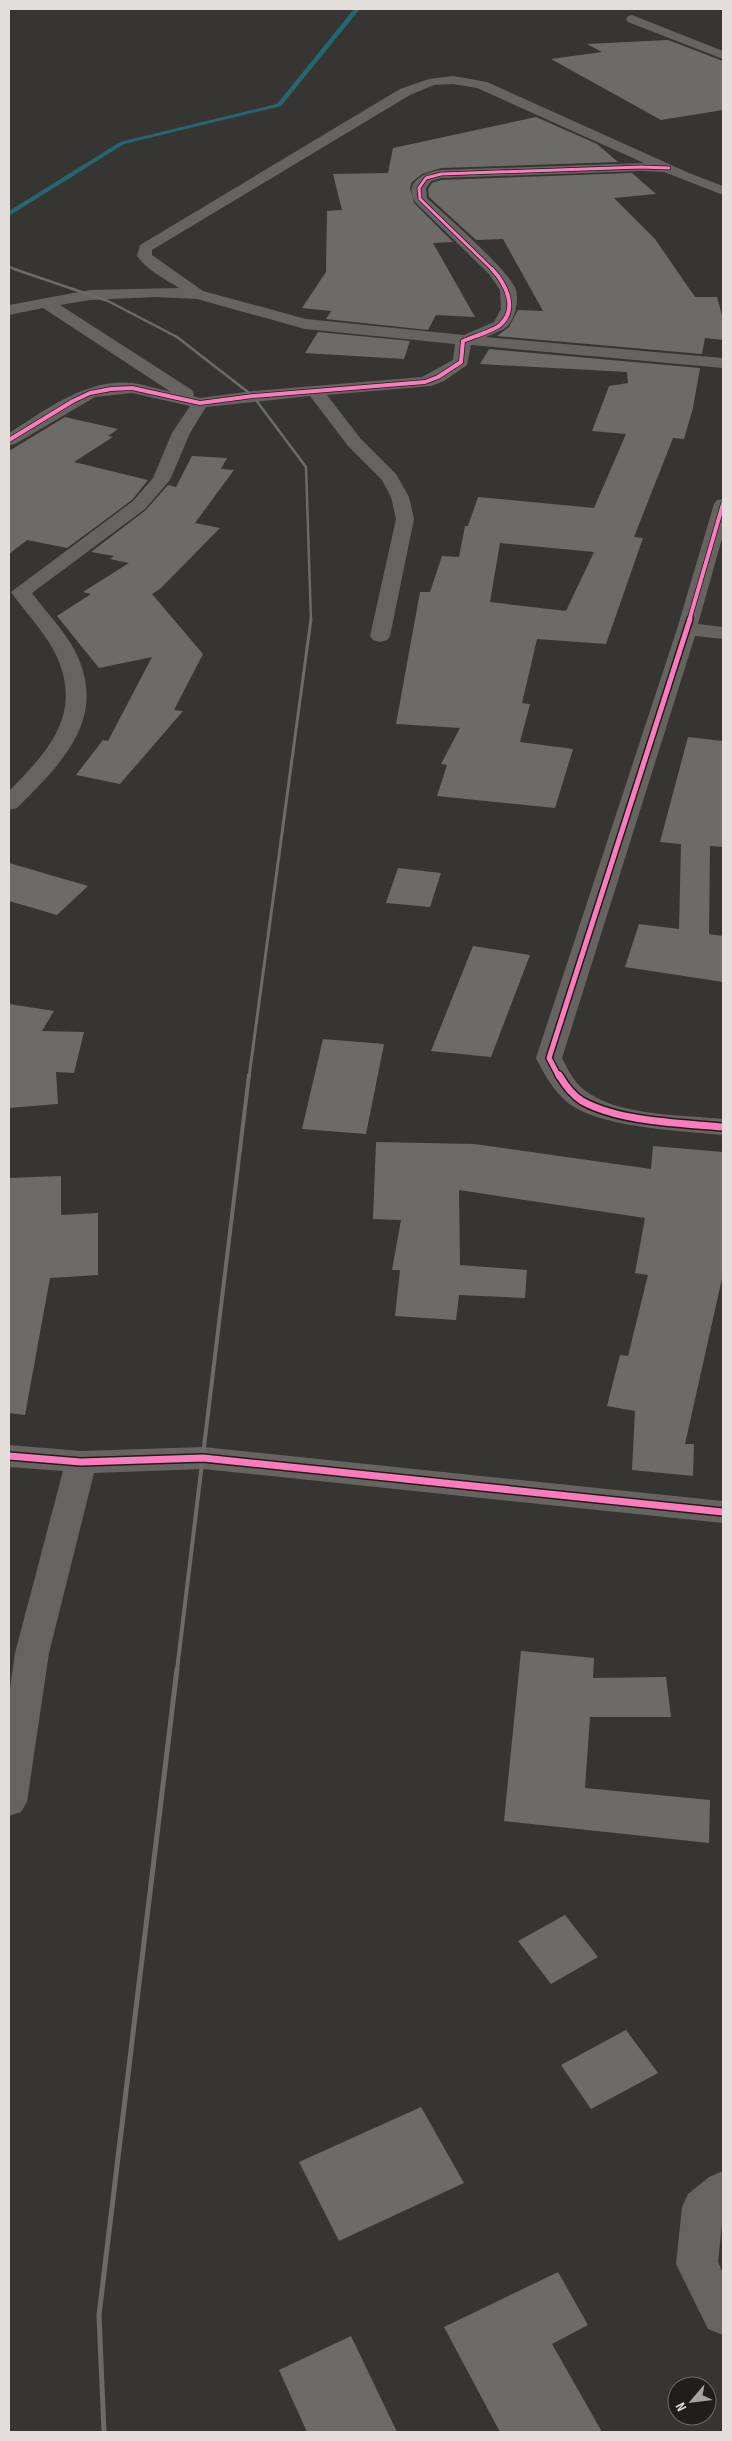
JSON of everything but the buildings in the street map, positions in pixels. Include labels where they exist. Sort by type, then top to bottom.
[{"type":"street","points":[[632,19],[723,56]]},
{"type":"street","points":[[198,294],[152,264],[144,256],[144,248],[397,97],[430,82],[458,79],[482,86],[684,176],[723,191]]},
{"type":"street","points":[[463,341],[500,325],[510,309],[508,290],[494,270],[420,199],[418,189],[421,179],[428,175],[441,174],[641,167],[669,168]]},
{"type":"street","points":[[9,310],[90,295],[155,292],[198,294],[305,324],[463,341],[723,363]]},
{"type":"street","points":[[44,302],[200,404]]},
{"type":"street","points":[[9,440],[73,401],[90,394],[111,389],[132,388],[200,404],[253,396],[408,384],[438,378],[461,362],[463,341]]},
{"type":"street","points":[[315,391],[354,442],[390,478],[400,497],[405,519],[380,636]]},
{"type":"street","points":[[9,803],[42,770],[69,735],[77,707],[76,679],[65,652],[15,596],[139,505],[161,480],[182,433],[200,404]]},
{"type":"street","points":[[723,504],[687,629],[549,1058],[562,1083],[582,1100],[616,1113],[723,1127]]},
{"type":"street","points":[[687,629],[723,633]]},
{"type":"street","points":[[9,1456],[81,1462],[203,1458],[723,1512]]},
{"type":"street","points":[[9,1802],[32,1653],[81,1462]]},
{"type":"street","points":[[723,2190],[702,2207],[697,2264],[723,2315]]},
{"type":"waterway","points":[[9,214],[122,143],[279,105],[357,9]]},
{"type":"railway","points":[[9,267],[18,270]]},
{"type":"railway","points":[[14,269],[108,301],[177,337],[253,396],[306,467],[311,619]]},
{"type":"railway","points":[[249,1077],[311,619]]},
{"type":"railway","points":[[177,1670],[249,1075]]},
{"type":"railway","points":[[104,2432],[99,2315],[177,1669]]},
{"type":"cycle path","points":[[9,440],[73,401],[90,393],[111,389],[132,388],[200,403],[253,396],[425,382],[438,377],[461,362],[463,341],[500,325],[509,309],[508,290],[494,271],[420,199],[419,188],[423,180],[430,176],[441,174],[641,167],[669,168]]},
{"type":"cycle path","points":[[723,504],[687,629],[549,1058],[566,1086],[581,1100],[593,1106],[649,1119],[723,1127]]},
{"type":"cycle path","points":[[9,1456],[81,1462],[203,1458],[723,1512]]}]
